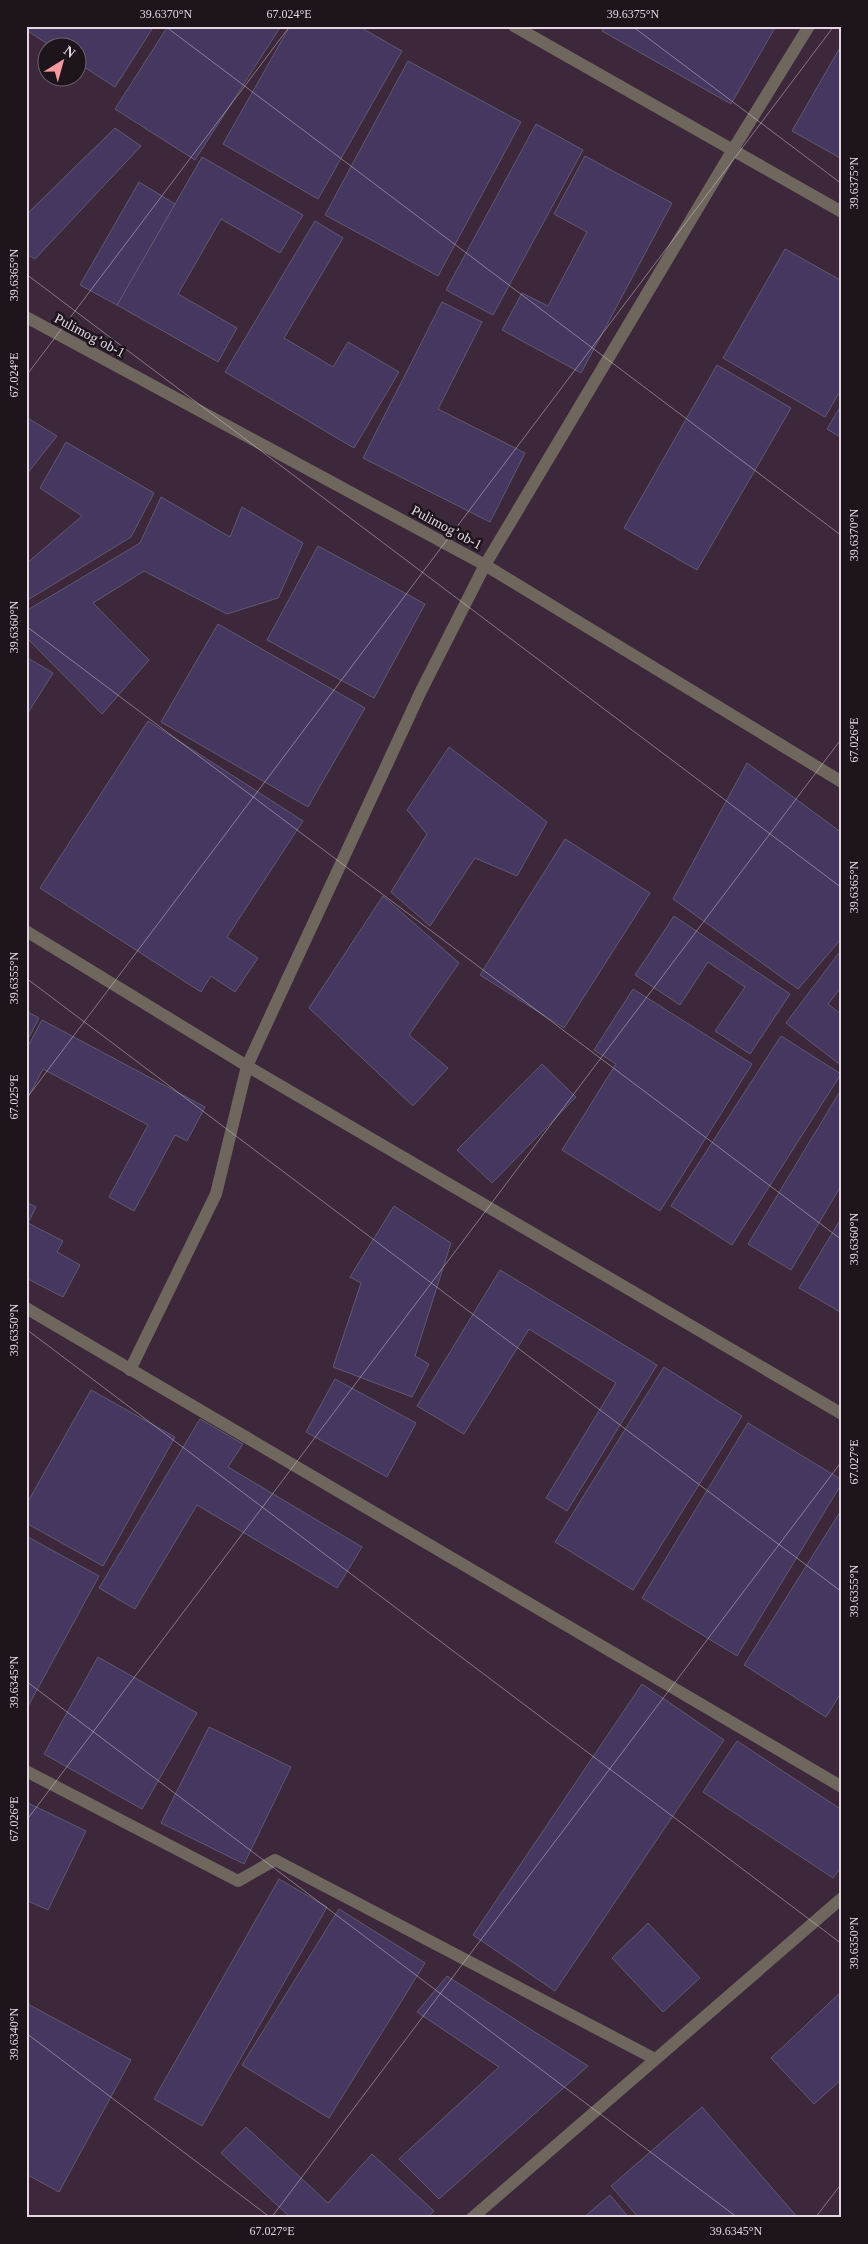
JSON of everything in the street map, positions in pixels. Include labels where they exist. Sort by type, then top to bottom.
[{"type":"street","points":[[514,26],[842,212]]},
{"type":"street","points":[[130,1370],[216,1194],[247,1066],[421,691],[485,565],[732,151],[809,26]]},
{"type":"street","name":"Pulimog’ob-1","points":[[26,317],[485,565],[842,782]]},
{"type":"street","points":[[26,931],[247,1066],[842,1414]]},
{"type":"street","points":[[26,1308],[842,1787]]},
{"type":"street","points":[[26,1771],[238,1881],[275,1860],[655,2059]]},
{"type":"street","points":[[472,2218],[842,1898]]},
{"type":"building","points":[[26,26],[154,26],[115,87],[88,69],[88,38],[38,38],[26,30]]},
{"type":"building","points":[[168,26],[281,26],[195,160],[115,109]]},
{"type":"building","points":[[290,26],[358,26],[402,51],[318,199],[223,144]]},
{"type":"building","points":[[605,26],[776,26],[731,104],[602,31]]},
{"type":"building","points":[[842,44],[842,159],[792,131]]},
{"type":"building","points":[[408,61],[521,122],[438,276],[325,215]]},
{"type":"building","points":[[536,124],[583,150],[493,315],[446,290]]},
{"type":"building","points":[[115,128],[141,146],[35,259],[26,254],[26,215]]},
{"type":"building","points":[[585,156],[672,203],[581,373],[502,330],[522,293],[548,306],[587,232],[554,214]]},
{"type":"building","points":[[202,157],[303,215],[280,253],[221,219],[178,294],[237,328],[218,362],[117,305]]},
{"type":"building","points":[[139,182],[175,204],[117,305],[80,285]]},
{"type":"building","points":[[315,221],[343,238],[284,338],[333,367],[348,342],[399,372],[354,448],[225,372]]},
{"type":"building","points":[[785,249],[842,281],[842,388],[825,417],[723,358]]},
{"type":"building","points":[[442,302],[482,322],[438,409],[525,453],[490,522],[363,458]]},
{"type":"building","points":[[717,365],[791,408],[697,570],[624,528]]},
{"type":"building","points":[[842,404],[842,438],[827,429]]},
{"type":"building","points":[[26,417],[57,436],[26,475]]},
{"type":"building","points":[[66,442],[154,493],[131,537],[26,601],[26,564],[82,516],[40,488]]},
{"type":"building","points":[[161,497],[230,537],[242,507],[303,543],[278,598],[227,614],[144,571],[93,603],[149,660],[102,714],[26,637],[26,611],[140,543]]},
{"type":"building","points":[[318,546],[425,604],[374,698],[267,640]]},
{"type":"building","points":[[218,624],[365,708],[308,807],[161,722]]},
{"type":"building","points":[[26,657],[53,673],[26,716]]},
{"type":"building","points":[[148,721],[303,821],[227,937],[258,958],[235,992],[211,976],[201,992],[40,888]]},
{"type":"building","points":[[449,747],[547,822],[517,876],[475,858],[430,926],[391,892],[427,834],[407,810]]},
{"type":"building","points":[[747,763],[842,833],[842,938],[798,989],[673,899]]},
{"type":"building","points":[[565,839],[650,893],[564,1028],[480,975]]},
{"type":"building","points":[[383,896],[459,963],[409,1035],[448,1068],[413,1106],[309,1008]]},
{"type":"building","points":[[674,916],[790,994],[750,1054],[715,1031],[745,987],[708,962],[680,1005],[635,975]]},
{"type":"building","points":[[842,949],[842,986],[828,1004],[842,1015],[842,1066],[786,1023]]},
{"type":"building","points":[[633,989],[752,1064],[660,1211],[562,1150],[616,1064],[594,1050]]},
{"type":"building","points":[[26,1011],[39,1018],[26,1043]]},
{"type":"building","points":[[42,1020],[205,1107],[187,1141],[175,1135],[134,1211],[109,1197],[148,1125],[43,1069],[26,1101],[26,1050]]},
{"type":"building","points":[[781,1036],[841,1074],[732,1245],[671,1206]]},
{"type":"building","points":[[542,1064],[576,1097],[492,1183],[457,1150]]},
{"type":"building","points":[[842,1088],[842,1184],[791,1270],[748,1244]]},
{"type":"building","points":[[26,1202],[36,1207],[28,1223],[63,1241],[57,1252],[80,1265],[63,1297],[26,1278]]},
{"type":"building","points":[[394,1206],[451,1243],[415,1356],[429,1364],[412,1397],[333,1367],[361,1283],[350,1277]]},
{"type":"building","points":[[842,1217],[842,1313],[799,1288]]},
{"type":"building","points":[[500,1270],[657,1365],[567,1511],[546,1498],[616,1383],[529,1329],[464,1434],[417,1406]]},
{"type":"building","points":[[664,1367],[742,1416],[633,1590],[555,1542]]},
{"type":"building","points":[[335,1379],[416,1423],[387,1477],[306,1432]]},
{"type":"building","points":[[91,1390],[175,1437],[103,1566],[26,1523],[26,1505]]},
{"type":"building","points":[[200,1419],[243,1444],[228,1467],[362,1547],[337,1588],[197,1505],[135,1609],[99,1588]]},
{"type":"building","points":[[748,1423],[842,1480],[842,1483],[737,1656],[642,1598]]},
{"type":"building","points":[[842,1509],[842,1691],[826,1717],[744,1665]]},
{"type":"building","points":[[26,1536],[99,1576],[26,1710]]},
{"type":"building","points":[[98,1657],[197,1713],[142,1809],[44,1754]]},
{"type":"building","points":[[642,1684],[724,1740],[555,1991],[473,1935]]},
{"type":"building","points":[[209,1727],[291,1767],[244,1864],[161,1823]]},
{"type":"building","points":[[737,1741],[842,1810],[842,1866],[833,1878],[703,1792]]},
{"type":"building","points":[[26,1802],[86,1831],[48,1910],[26,1900]]},
{"type":"building","points":[[279,1879],[327,1907],[202,2126],[154,2099]]},
{"type":"building","points":[[339,1909],[425,1963],[329,2118],[242,2065]]},
{"type":"building","points":[[648,1923],[700,1978],[663,2012],[612,1958]]},
{"type":"building","points":[[447,1976],[588,2066],[439,2199],[399,2159],[499,2067],[417,2012]]},
{"type":"building","points":[[842,1991],[842,2079],[814,2104],[771,2058]]},
{"type":"building","points":[[26,2003],[131,2060],[59,2192],[26,2174]]},
{"type":"building","points":[[702,2107],[798,2218],[639,2218],[611,2186]]},
{"type":"building","points":[[246,2127],[328,2203],[372,2154],[434,2211],[427,2218],[291,2218],[221,2153]]},
{"type":"building","points":[[610,2195],[629,2218],[583,2218]]}]
